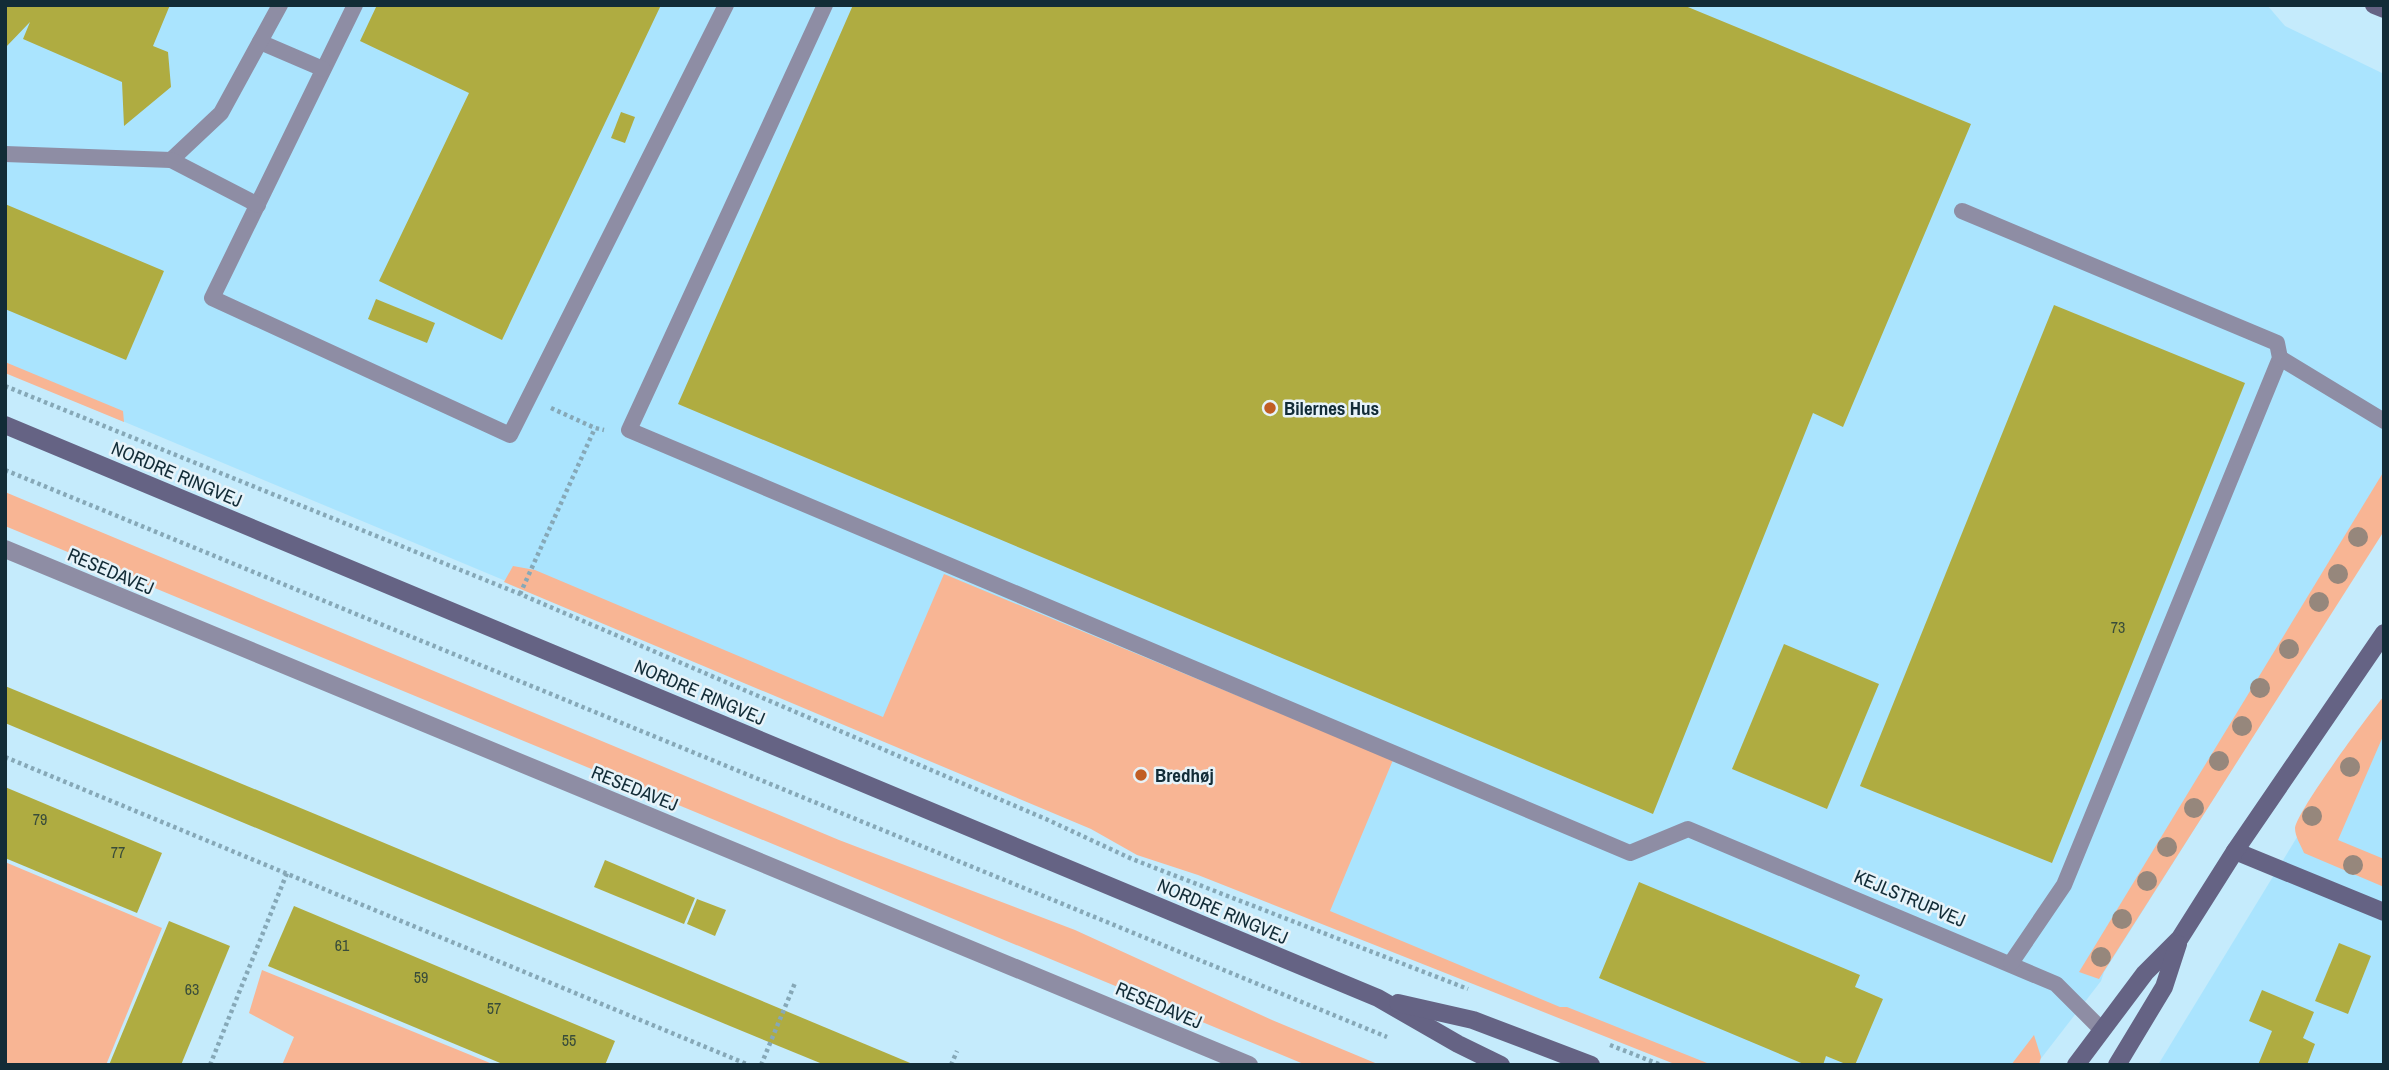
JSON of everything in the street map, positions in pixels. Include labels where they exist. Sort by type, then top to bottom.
[{"type":"main road","points":[[2374,5],[2384,9]]},
{"type":"main road","name":"NORDRE RINGVEJ","points":[[5,425],[1378,998],[1458,1044],[1501,1065]]},
{"type":"main road","points":[[2076,1065],[2146,973],[2180,938],[2235,851],[2384,633]]},
{"type":"main road","points":[[2235,851],[2384,912]]},
{"type":"main road","points":[[2117,1065],[2164,987],[2180,938]]},
{"type":"main road","name":"NORDRE RINGVEJ","points":[[1378,998],[1473,1020],[1591,1065]]},
{"type":"street","name":"RESEDAVEJ","points":[[5,549],[1249,1065]]},
{"type":"lane","points":[[172,160],[221,113],[280,5]]},
{"type":"lane","points":[[355,5],[212,298],[510,435],[726,5]]},
{"type":"lane","points":[[629,430],[825,5]]},
{"type":"lane","points":[[260,42],[323,69]]},
{"type":"lane","points":[[5,154],[172,160],[258,205]]},
{"type":"lane","points":[[1962,211],[2277,343],[2280,358],[2064,886],[2011,963]]},
{"type":"lane","points":[[2280,358],[2384,421]]},
{"type":"lane","name":"KEJLSTRUPVEJ","points":[[629,430],[1630,853],[1688,829],[2056,984],[2101,1029]]},
{"type":"path","points":[[5,386],[520,594],[1048,820],[1132,859],[1479,993]]},
{"type":"path","points":[[528,398],[595,428],[618,432],[629,430]]},
{"type":"path","points":[[520,594],[595,428]]},
{"type":"path","points":[[5,470],[1394,1040]]},
{"type":"path","points":[[5,757],[747,1064]]},
{"type":"path","points":[[210,1065],[287,873]]},
{"type":"path","points":[[761,1065],[795,983]]},
{"type":"path","points":[[1609,1044],[1661,1065]]},
{"type":"path","points":[[951,1065],[957,1051]]},
{"type":"shaded area","points":[[5,5],[2267,5],[2285,26],[2384,74],[2384,529],[2104,972],[2101,981],[2036,1065],[1683,1065],[604,622],[5,372]]},
{"type":"shaded area","points":[[5,362],[123,411],[124,422],[5,373]]},
{"type":"shaded area","points":[[2384,471],[2384,531],[2099,979],[2079,972]]},
{"type":"shaded area","points":[[5,492],[839,840],[1075,930],[1272,1020],[1380,1065],[1306,1065],[5,526]]},
{"type":"shaded area","points":[[513,566],[535,570],[883,717],[944,574],[1393,760],[1330,911],[1560,1007],[1567,1007],[1712,1065],[1677,1065],[1198,875],[1137,855],[1091,829],[504,582]]},
{"type":"shaded area","points":[[2384,696],[2384,734],[2338,840],[2384,859],[2384,887],[2304,853],[2295,828],[2320,784]]},
{"type":"shaded area","points":[[2384,714],[2384,1065],[2158,1065],[2302,829]]},
{"type":"shaded area","points":[[5,862],[162,928],[106,1065],[5,1065]]},
{"type":"shaded area","points":[[262,970],[495,1065],[282,1065],[294,1037],[249,1013]]},
{"type":"shaded area","points":[[2034,1035],[2041,1057],[2039,1065],[2011,1065]]},
{"type":"building","points":[[5,5],[170,5],[153,46],[168,52],[171,87],[124,126],[122,82],[23,39],[30,22],[5,48]]},
{"type":"building","points":[[377,5],[661,5],[502,340],[379,281],[469,93],[360,41]]},
{"type":"building","name":"Bilernes Hus","points":[[853,5],[1683,5],[1971,124],[1843,427],[1813,413],[1653,814],[678,404]]},
{"type":"building","points":[[621,112],[635,117],[625,143],[611,138]]},
{"type":"building","points":[[5,204],[164,271],[126,360],[5,309]]},
{"type":"building","points":[[376,299],[435,323],[427,343],[368,319]]},
{"type":"building","points":[[2054,305],[2245,383],[2052,863],[1860,786]]},
{"type":"building","points":[[1784,644],[1879,684],[1827,809],[1732,769]]},
{"type":"building","points":[[5,686],[915,1065],[825,1065],[730,1026],[5,723]]},
{"type":"building","points":[[5,787],[162,853],[137,913],[5,858]]},
{"type":"building","points":[[605,860],[695,898],[684,924],[594,887]]},
{"type":"building","points":[[1639,882],[1860,975],[1855,987],[1883,999],[1855,1065],[1826,1056],[1823,1065],[1806,1065],[1599,978]]},
{"type":"building","points":[[697,899],[726,910],[715,936],[687,924]]},
{"type":"building","points":[[294,906],[615,1041],[605,1065],[505,1065],[268,966]]},
{"type":"building","points":[[169,921],[230,946],[181,1065],[109,1065]]},
{"type":"building","points":[[2339,943],[2371,956],[2348,1014],[2315,1001]]},
{"type":"building","points":[[2262,990],[2314,1012],[2303,1038],[2315,1044],[2307,1065],[2258,1065],[2272,1031],[2249,1021]]},
{"type":"place","name":"Bilernes Hus","points":[[1270,408]]},
{"type":"place","name":"Bredhøj","points":[[1141,775]]}]
